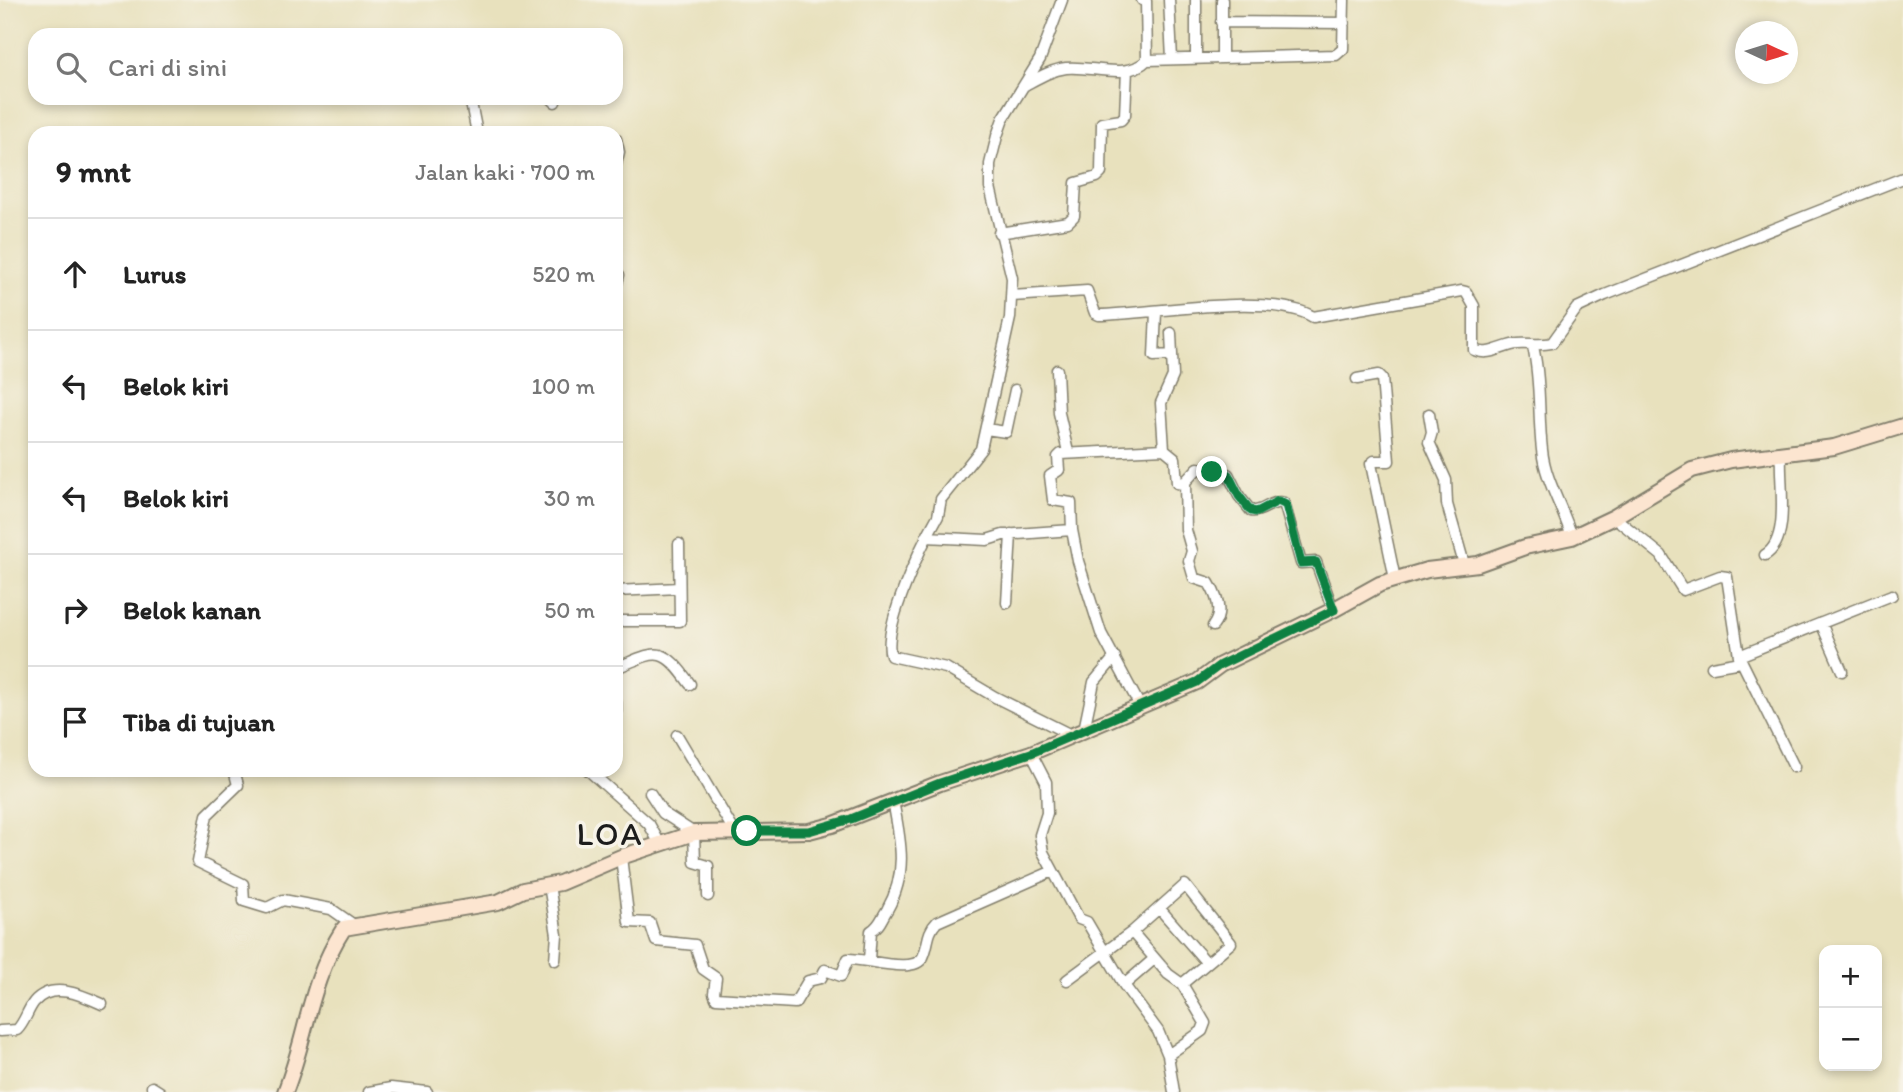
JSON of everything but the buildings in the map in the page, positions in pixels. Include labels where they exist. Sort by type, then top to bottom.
[{"type":"street","points":[[1062,0],[1044,50],[1003,119],[990,164],[990,187],[1012,278],[1012,296],[1010,318],[981,449],[941,499],[937,516],[897,608],[888,643],[891,656],[946,668],[995,697],[1079,733]]},
{"type":"street","points":[[1145,0],[1147,60]]},
{"type":"street","points":[[1169,0],[1172,58]]},
{"type":"street","points":[[1196,0],[1196,57]]},
{"type":"street","points":[[1222,0],[1222,57]]},
{"type":"street","points":[[1024,85],[1044,74],[1069,68],[1127,70],[1147,60],[1336,55],[1343,49],[1344,0]]},
{"type":"street","points":[[1221,22],[1344,23]]},
{"type":"street","points":[[999,233],[1068,222],[1074,216],[1076,183],[1097,177],[1101,173],[1102,123],[1121,120],[1125,115],[1127,70]]},
{"type":"street","points":[[471,105],[476,126]]},
{"type":"street","points":[[1012,296],[1087,291],[1095,313],[1100,315],[1156,313],[1221,306],[1271,306],[1295,309],[1313,317],[1466,292],[1474,306],[1474,349],[1491,352],[1515,344],[1533,347],[1552,343],[1577,308],[1605,295],[1903,178]]},
{"type":"street","points":[[1156,313],[1154,356],[1172,355]]},
{"type":"street","points":[[1164,449],[1161,402],[1173,376],[1171,333]]},
{"type":"street","points":[[1533,347],[1537,363],[1542,451],[1548,475],[1564,510],[1572,537]]},
{"type":"street","points":[[1057,370],[1059,413],[1068,452]]},
{"type":"street","points":[[1357,379],[1380,375],[1382,378],[1389,461],[1374,461],[1371,464],[1395,579]]},
{"type":"street","points":[[986,429],[1006,432],[1015,390]]},
{"type":"street","points":[[1429,414],[1432,432],[1429,442],[1446,480],[1447,507],[1464,564]]},
{"type":"street","points":[[285,1092],[327,955],[344,928],[498,902],[523,890],[550,886],[621,857],[694,833],[809,831],[851,819],[893,801],[1031,753],[1197,682],[1220,665],[1334,610],[1358,594],[1395,579],[1427,570],[1478,564],[1525,547],[1572,537],[1614,517],[1692,470],[1731,460],[1834,447],[1903,426]]},
{"type":"street","points":[[1140,706],[1101,633],[1072,530],[1072,505],[1053,500],[1051,478],[1059,470],[1059,455],[1068,452],[1164,449],[1175,458],[1177,483],[1185,483]]},
{"type":"street","points":[[1765,555],[1774,550],[1780,538],[1781,454]]},
{"type":"street","points":[[1213,626],[1218,615],[1216,597],[1209,583],[1194,578],[1190,565],[1192,551],[1186,530],[1185,483],[1198,468],[1228,474],[1239,496],[1251,511],[1257,512],[1275,502],[1284,503],[1301,563],[1316,562],[1334,610]]},
{"type":"street","points":[[1614,517],[1661,555],[1683,590],[1720,576],[1727,577],[1740,659],[1794,767]]},
{"type":"street","points":[[926,537],[987,540],[1012,534],[1072,530]]},
{"type":"street","points":[[1007,603],[1012,534]]},
{"type":"street","points":[[623,621],[678,622],[681,618],[679,544]]},
{"type":"street","points":[[623,591],[679,589]]},
{"type":"street","points":[[1712,667],[1740,659],[1892,595]]},
{"type":"street","points":[[1821,623],[1842,671]]},
{"type":"street","points":[[623,666],[656,654],[671,659],[690,684]]},
{"type":"street","points":[[1079,733],[1094,682],[1115,657]]},
{"type":"street","points":[[677,735],[734,831]]},
{"type":"street","points":[[1031,753],[1046,782],[1047,813],[1040,842],[1079,919],[1087,922],[1124,985],[1158,1031],[1168,1055],[1174,1092]]},
{"type":"street","points":[[235,777],[237,787],[206,818],[198,862],[242,882],[244,901],[267,908],[283,900],[329,909],[354,925]]},
{"type":"street","points":[[596,777],[649,824],[660,844]]},
{"type":"street","points":[[650,793],[663,813],[694,833]]},
{"type":"street","points":[[869,960],[870,931],[879,926],[897,894],[901,877],[899,834],[893,801]]},
{"type":"street","points":[[694,833],[695,862],[708,866],[708,896]]},
{"type":"street","points":[[621,857],[628,920],[650,923],[656,941],[695,945],[703,969],[716,978],[716,998],[795,1003],[808,981],[821,978],[825,970],[841,976],[848,959],[904,967],[915,964],[923,958],[929,932],[937,922],[1054,871]]},
{"type":"street","points":[[1067,979],[1132,932],[1185,885],[1230,940],[1229,946],[1182,984]]},
{"type":"street","points":[[550,886],[556,935],[555,960]]},
{"type":"street","points":[[1159,908],[1208,963]]},
{"type":"street","points":[[1132,932],[1154,959],[1182,984],[1205,1023],[1202,1031],[1168,1055]]},
{"type":"street","points":[[1124,985],[1154,959]]},
{"type":"street","points":[[0,1031],[17,1030],[36,1001],[60,991],[77,993],[102,1004]]},
{"type":"street","points":[[369,1092],[390,1087],[422,1092]]},
{"type":"district","name":"LOA","points":[[610,833]]},
{"type":"route","points":[[747,831],[809,831],[851,819],[940,783],[1031,753],[1091,729],[1126,710],[1197,682],[1220,665],[1334,610],[1316,562],[1301,563],[1286,505],[1278,501],[1257,512],[1251,511],[1239,496],[1228,474],[1212,472]]}]
